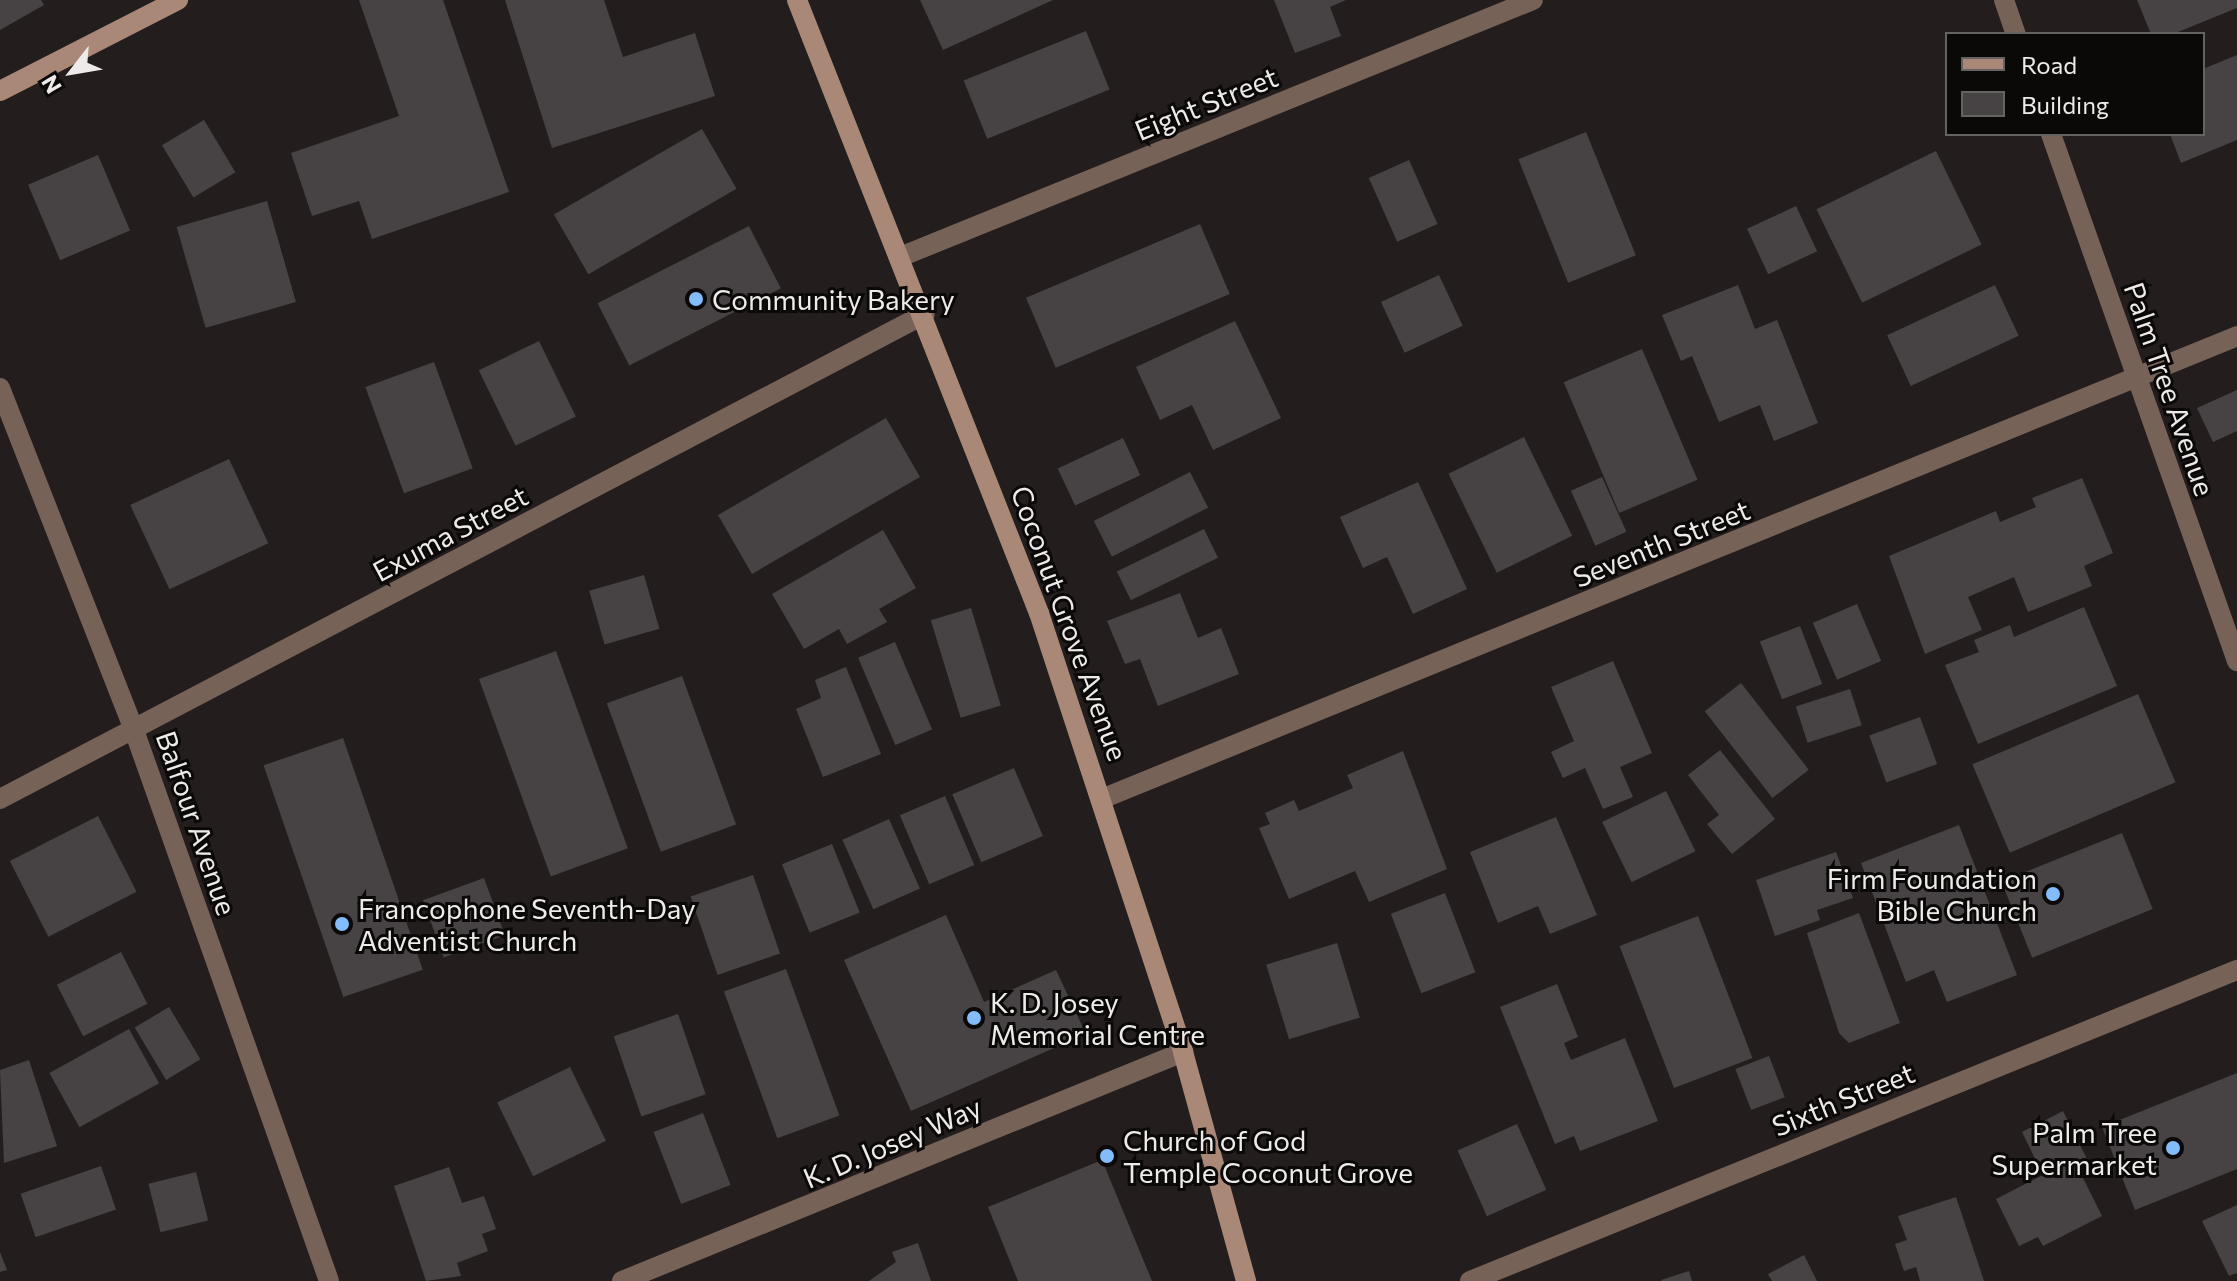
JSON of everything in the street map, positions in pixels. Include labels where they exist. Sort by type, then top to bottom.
[{"type":"street","points":[[0,91],[178,0]]},
{"type":"street","name":"Coconut Grove Avenue","points":[[797,0],[925,314],[1104,798],[1183,1052],[1246,1281]]},
{"type":"street","name":"Eight Street","points":[[900,257],[1533,0]]},
{"type":"street","points":[[2004,0],[2015,32]]},
{"type":"street","name":"Palm Tree Avenue","points":[[2052,136],[2237,661]]},
{"type":"street","name":"Exuma Street","points":[[0,799],[925,314]]},
{"type":"street","name":"Seventh Street","points":[[1104,798],[2137,381],[2237,336]]},
{"type":"street","name":"Balfour Avenue","points":[[0,388],[134,730],[329,1281]]},
{"type":"street","name":"Sixth Street","points":[[1470,1281],[2237,970]]},
{"type":"street","name":"K. D. Josey Way","points":[[622,1281],[1183,1052]]},
{"type":"building","points":[[0,0],[41,0],[44,5],[0,30]]},
{"type":"building","points":[[359,0],[443,0],[509,192],[372,239],[359,201],[312,216],[291,153],[399,116]]},
{"type":"building","points":[[505,0],[604,0],[623,57],[695,33],[715,96],[552,148]]},
{"type":"building","points":[[920,0],[1053,0],[943,50]]},
{"type":"building","points":[[1274,0],[1346,0],[1330,7],[1341,36],[1295,53]]},
{"type":"building","points":[[2137,0],[2237,0],[2237,8],[2178,32],[2150,32]]},
{"type":"building","points":[[1086,31],[1110,89],[987,139],[964,80]]},
{"type":"building","points":[[2237,55],[2237,140],[2181,163],[2171,136],[2205,136],[2205,68]]},
{"type":"building","points":[[204,120],[235,172],[193,198],[162,145]]},
{"type":"building","points":[[702,129],[736,189],[588,274],[554,214]]},
{"type":"building","points":[[1586,132],[1636,255],[1568,283],[1518,159]]},
{"type":"building","points":[[1936,151],[1982,244],[1862,303],[1816,209]]},
{"type":"building","points":[[98,155],[130,230],[60,260],[28,185]]},
{"type":"building","points":[[1409,160],[1437,224],[1397,242],[1369,178]]},
{"type":"building","points":[[267,201],[296,302],[206,328],[177,227]]},
{"type":"building","points":[[1796,206],[1817,251],[1768,274],[1747,229]]},
{"type":"building","points":[[1200,224],[1230,294],[1056,368],[1026,298]]},
{"type":"building","points":[[749,226],[781,288],[629,366],[598,303]]},
{"type":"building","points":[[1439,275],[1463,326],[1405,353],[1381,302]]},
{"type":"building","points":[[1738,285],[1755,329],[1777,320],[1818,423],[1774,441],[1760,405],[1719,422],[1692,356],[1681,361],[1662,315]]},
{"type":"building","points":[[1995,285],[2019,336],[1911,386],[1887,335]]},
{"type":"building","points":[[1235,321],[1281,418],[1213,450],[1192,405],[1160,420],[1136,367]]},
{"type":"building","points":[[539,341],[576,416],[516,446],[479,370]]},
{"type":"building","points":[[1642,349],[1697,480],[1619,513],[1564,382]]},
{"type":"building","points":[[434,362],[473,468],[404,493],[365,387]]},
{"type":"building","points":[[2237,390],[2237,431],[2213,442],[2197,408]]},
{"type":"building","points":[[886,418],[920,477],[752,574],[718,515]]},
{"type":"building","points":[[1524,437],[1572,536],[1497,573],[1449,474]]},
{"type":"building","points":[[1123,438],[1140,475],[1075,506],[1058,468]]},
{"type":"building","points":[[229,459],[268,543],[170,589],[130,505]]},
{"type":"building","points":[[1190,472],[1208,508],[1112,557],[1094,521]]},
{"type":"building","points":[[1602,477],[1626,532],[1595,546],[1571,491]]},
{"type":"building","points":[[2082,478],[2113,553],[2084,566],[2092,586],[2028,612],[2014,577],[1968,597],[1982,630],[1925,654],[1889,556],[1996,511],[2000,522],[2036,507],[2032,498]]},
{"type":"building","points":[[1418,482],[1467,589],[1413,614],[1387,557],[1363,568],[1340,517]]},
{"type":"building","points":[[1204,529],[1218,558],[1131,600],[1117,572]]},
{"type":"building","points":[[883,530],[916,588],[879,609],[887,622],[847,644],[839,629],[804,649],[772,594]]},
{"type":"building","points":[[644,575],[659,629],[605,645],[589,591]]},
{"type":"building","points":[[1180,593],[1198,638],[1221,628],[1239,674],[1158,706],[1140,659],[1125,664],[1107,621]]},
{"type":"building","points":[[1857,604],[1881,661],[1837,680],[1813,623]]},
{"type":"building","points":[[2084,607],[2117,686],[1978,744],[1945,665],[1979,652],[1974,640],[2010,625],[2014,637]]},
{"type":"building","points":[[971,608],[1001,706],[961,718],[931,620]]},
{"type":"building","points":[[1800,626],[1822,684],[1782,699],[1760,641]]},
{"type":"building","points":[[895,642],[932,729],[895,745],[858,658]]},
{"type":"building","points":[[556,651],[628,848],[551,876],[479,679]]},
{"type":"building","points":[[1613,661],[1652,753],[1620,767],[1633,797],[1603,809],[1585,768],[1563,778],[1551,752],[1574,741],[1551,687]]},
{"type":"building","points":[[846,667],[881,754],[823,777],[796,709],[821,698],[815,680]]},
{"type":"building","points":[[682,676],[736,824],[661,852],[607,703]]},
{"type":"building","points":[[1741,683],[1809,770],[1772,798],[1705,711]]},
{"type":"building","points":[[1850,689],[1862,725],[1808,743],[1796,707]]},
{"type":"building","points":[[2138,694],[2176,782],[2010,853],[1972,764]]},
{"type":"building","points":[[1920,717],[1937,764],[1886,782],[1869,735]]},
{"type":"building","points":[[343,738],[423,970],[343,997],[264,765]]},
{"type":"building","points":[[1720,750],[1775,819],[1732,854],[1707,824],[1719,815],[1688,775]]},
{"type":"building","points":[[1403,751],[1447,869],[1369,902],[1355,871],[1289,899],[1259,828],[1270,824],[1265,813],[1294,800],[1299,811],[1353,788],[1347,775]]},
{"type":"building","points":[[1014,768],[1043,836],[981,862],[952,794]]},
{"type":"building","points":[[1666,791],[1695,851],[1632,882],[1602,822]]},
{"type":"building","points":[[945,796],[974,865],[929,884],[900,815]]},
{"type":"building","points":[[98,816],[137,892],[48,937],[10,861]]},
{"type":"building","points":[[1556,817],[1597,915],[1550,934],[1538,906],[1498,923],[1470,852]]},
{"type":"building","points":[[889,819],[920,888],[873,909],[842,840]]},
{"type":"building","points":[[1959,825],[2017,975],[1947,1002],[1934,970],[1906,982],[1861,863]]},
{"type":"building","name":"Firm Foundation Bible Church","points":[[2122,833],[2153,909],[2032,958],[2001,882]]},
{"type":"building","points":[[832,844],[860,913],[810,933],[782,864]]},
{"type":"building","points":[[1836,852],[1853,898],[1817,910],[1820,920],[1775,936],[1756,880]]},
{"type":"building","points":[[753,875],[780,953],[718,975],[691,896]]},
{"type":"building","points":[[484,878],[505,935],[444,958],[423,900]]},
{"type":"building","points":[[1445,893],[1475,972],[1421,993],[1391,914]]},
{"type":"building","points":[[1859,913],[1900,1023],[1849,1043],[1839,1033],[1807,933]]},
{"type":"building","name":"K. D. Josey Memorial Centre","points":[[946,915],[984,1002],[1056,970],[1086,1034],[911,1111],[844,960]]},
{"type":"building","points":[[1698,916],[1752,1058],[1674,1088],[1620,946]]},
{"type":"building","points":[[1337,943],[1360,1018],[1289,1039],[1266,965]]},
{"type":"building","points":[[121,952],[147,1004],[83,1036],[57,985]]},
{"type":"building","points":[[786,969],[839,1116],[777,1138],[724,992]]},
{"type":"building","points":[[1557,984],[1578,1037],[1564,1043],[1571,1060],[1625,1038],[1658,1121],[1580,1151],[1574,1136],[1555,1144],[1500,1007]]},
{"type":"building","points":[[169,1007],[200,1059],[166,1080],[135,1028]]},
{"type":"building","points":[[678,1014],[706,1094],[641,1117],[614,1036]]},
{"type":"building","points":[[129,1029],[159,1083],[79,1127],[49,1073]]},
{"type":"building","points":[[1769,1056],[1785,1097],[1751,1110],[1735,1069]]},
{"type":"building","points":[[29,1060],[57,1146],[4,1163],[0,1070]]},
{"type":"building","points":[[570,1067],[606,1141],[533,1176],[497,1103]]},
{"type":"building","name":"Palm Tree Supermarket","points":[[2237,1073],[2237,1169],[2135,1210],[2102,1127]]},
{"type":"building","points":[[2063,1111],[2088,1161],[2077,1166],[2102,1216],[2043,1246],[2038,1237],[2019,1246],[1996,1199],[2043,1175],[2022,1132]]},
{"type":"building","points":[[703,1113],[731,1185],[681,1204],[654,1132]]},
{"type":"building","points":[[1517,1124],[1546,1190],[1487,1216],[1458,1150]]},
{"type":"building","points":[[1102,1160],[1152,1281],[1018,1281],[988,1207]]},
{"type":"building","points":[[101,1166],[116,1209],[36,1237],[21,1194]]},
{"type":"building","points":[[449,1167],[462,1203],[484,1196],[496,1229],[482,1234],[488,1251],[457,1263],[461,1276],[426,1281],[394,1186]]},
{"type":"building","points":[[196,1172],[208,1221],[161,1232],[148,1184]]},
{"type":"building","points":[[1956,1197],[1984,1281],[1920,1281],[1916,1267],[1904,1271],[1895,1244],[1907,1240],[1898,1216]]},
{"type":"building","points":[[2237,1205],[2237,1273],[2229,1276],[2202,1221]]},
{"type":"building","points":[[918,1243],[931,1281],[869,1281],[896,1262],[892,1252]]},
{"type":"building","points":[[0,1252],[7,1270],[0,1272]]},
{"type":"building","points":[[1804,1255],[1817,1281],[1772,1281],[1768,1274]]},
{"type":"building","points":[[1689,1271],[1692,1281],[1661,1280]]},
{"type":"place","name":"Community Bakery","points":[[696,299]]},
{"type":"place","name":"Firm Foundation Bible Church","points":[[2053,894]]},
{"type":"place","name":"Francophone Seventh-Day Adventist Church","points":[[342,924]]},
{"type":"place","name":"K. D. Josey Memorial Centre","points":[[974,1018]]},
{"type":"place","name":"Palm Tree Supermarket","points":[[2173,1148]]},
{"type":"place","name":"Church of God Temple Coconut Grove","points":[[1107,1156]]}]
